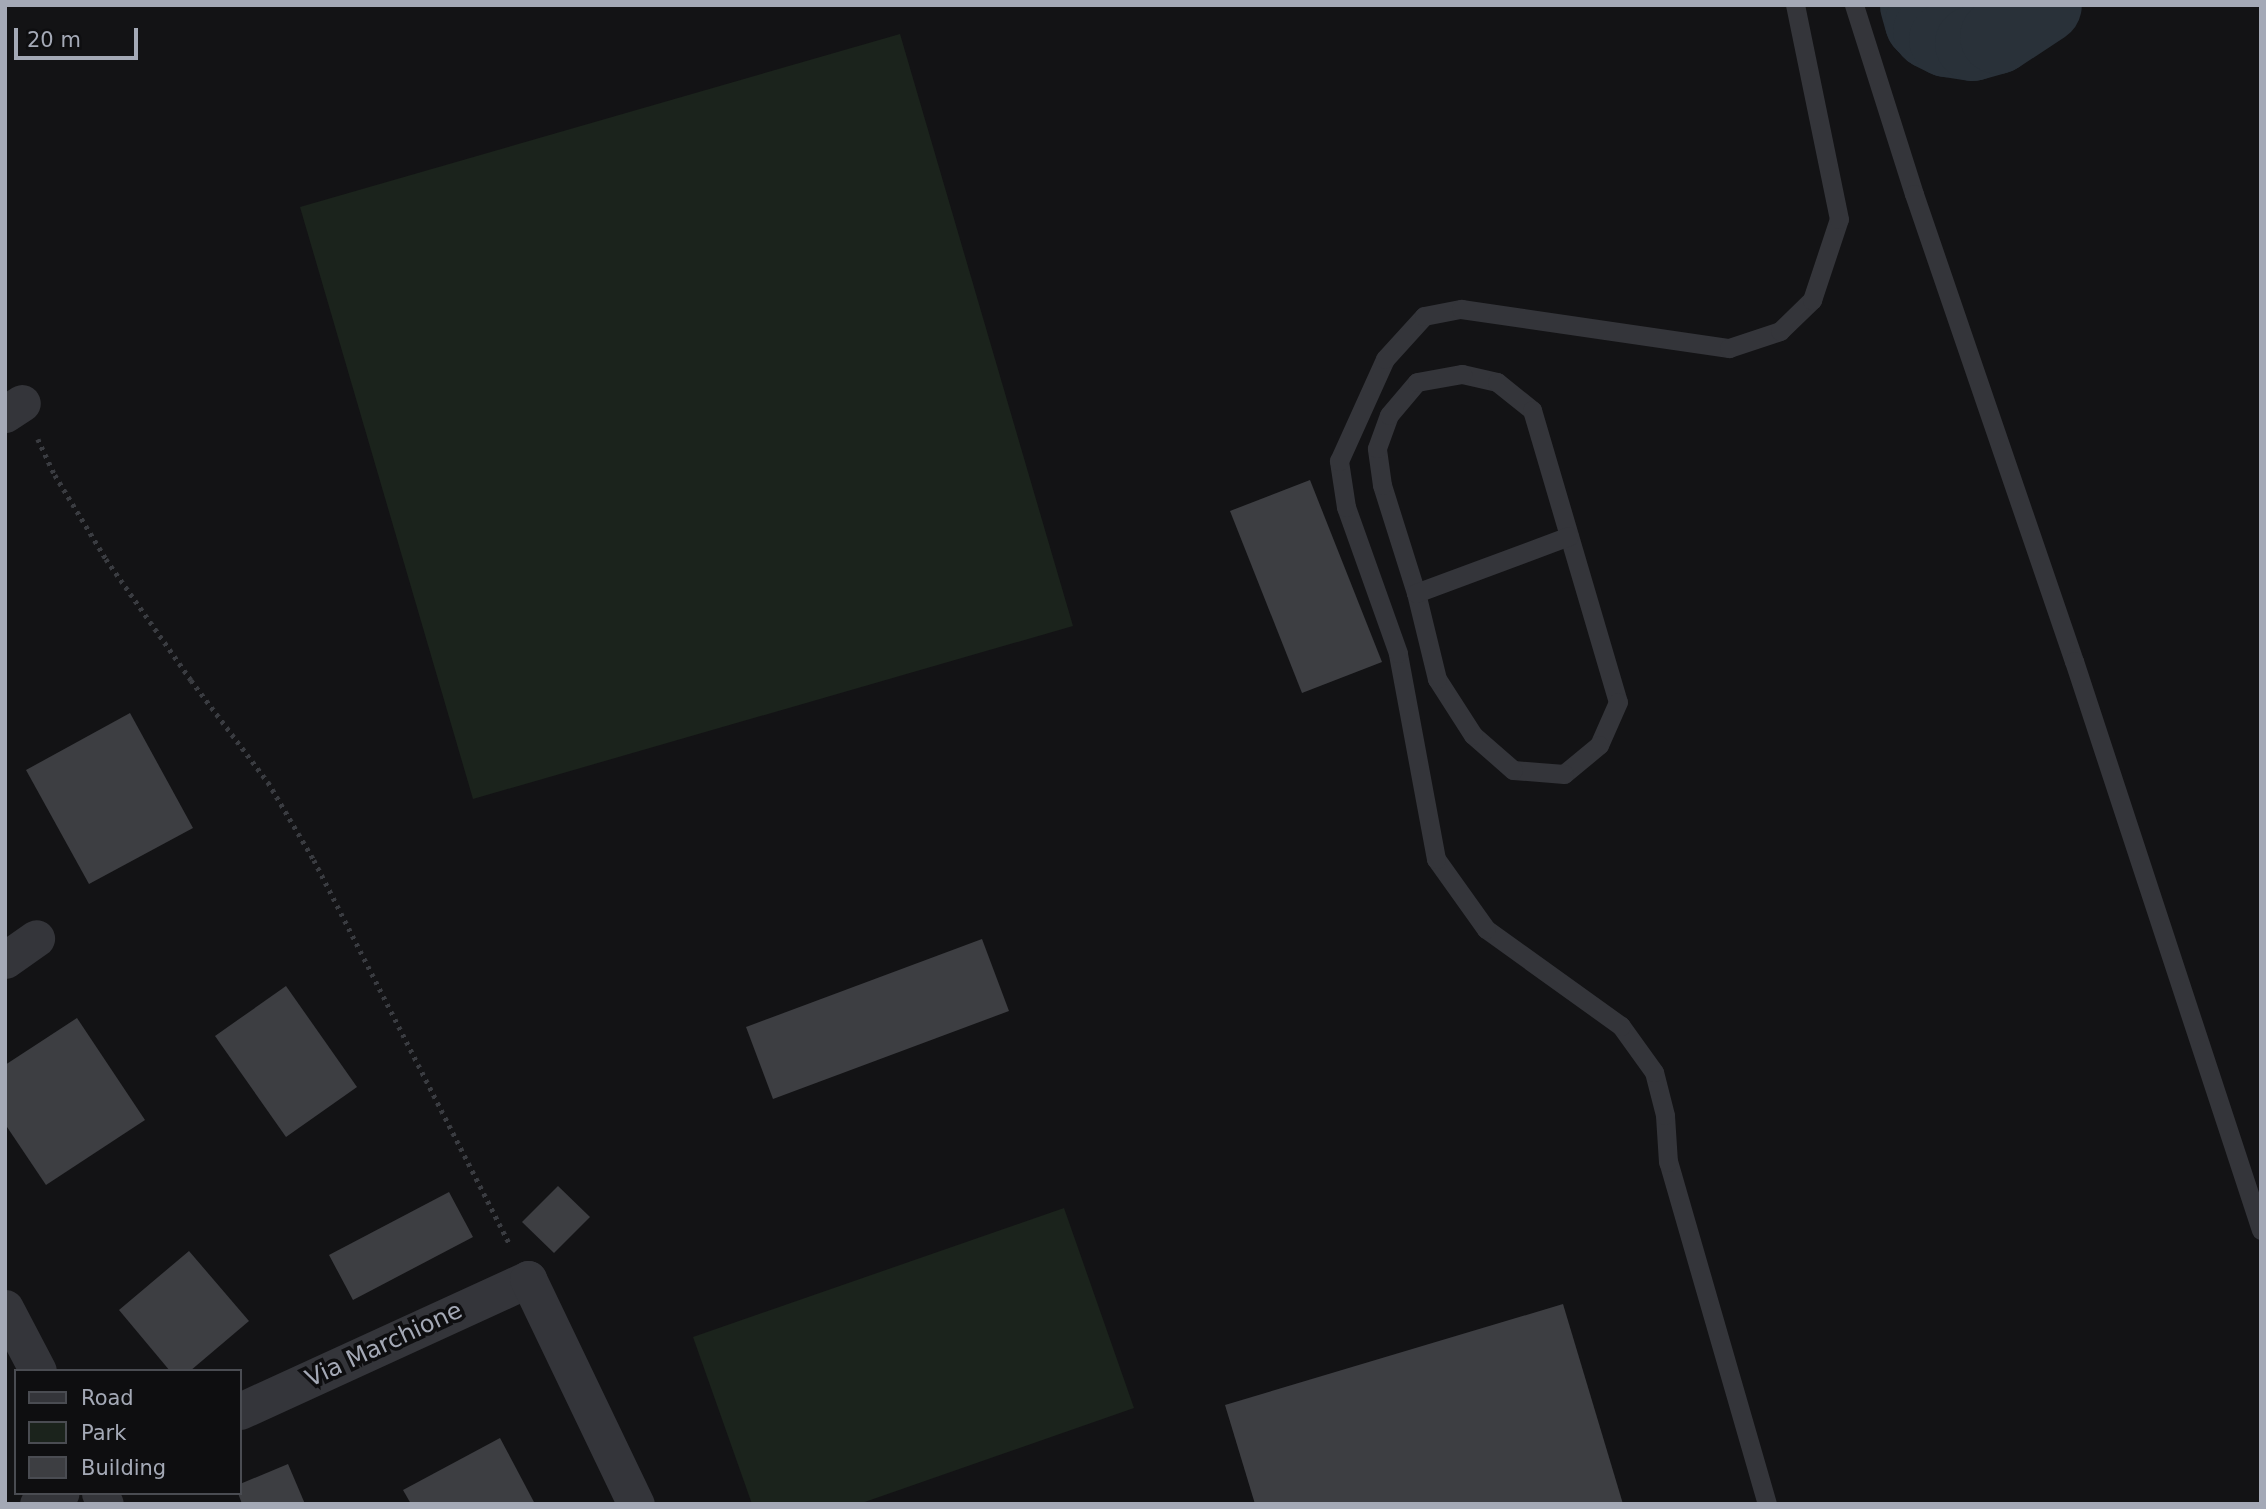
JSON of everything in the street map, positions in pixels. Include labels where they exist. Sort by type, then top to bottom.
[{"type":"street","points":[[5,960],[36,939]]},
{"type":"street","name":"Via Marchione","points":[[242,1410],[528,1279]]},
{"type":"street","points":[[528,1279],[636,1504]]},
{"type":"street","points":[[5,1308],[37,1369]]},
{"type":"street","points":[[38,1504],[57,1495]]},
{"type":"lane","points":[[1767,1504],[1668,1162],[1665,1115],[1654,1072],[1621,1026],[1486,929],[1436,859],[1398,653],[1346,507],[1339,461],[1385,359],[1424,316],[1461,309],[1729,348],[1780,331],[1812,300],[1839,219],[1795,5]]},
{"type":"lane","points":[[1854,5],[1914,194],[2074,661],[2261,1230]]},
{"type":"lane","points":[[1462,374],[1497,382],[1532,410],[1569,536],[1618,702],[1599,745],[1564,774],[1513,771],[1473,735],[1437,679],[1416,593],[1382,485],[1377,449],[1389,415],[1417,383],[1462,374]]},
{"type":"lane","points":[[1349,436],[1377,449]]},
{"type":"lane","points":[[1416,593],[1569,536]]},
{"type":"path","points":[[13,409],[106,559],[191,680],[268,782],[314,860],[528,1279]]},
{"type":"green space","points":[[900,34],[1073,626],[473,799],[300,207]]},
{"type":"green space","points":[[1064,1208],[1134,1408],[859,1504],[752,1504],[693,1337]]},
{"type":"building","points":[[1310,480],[1382,662],[1302,693],[1230,511]]},
{"type":"building","points":[[130,713],[193,828],[89,884],[26,770]]},
{"type":"building","points":[[982,939],[1009,1011],[773,1099],[746,1027]]},
{"type":"building","points":[[286,986],[357,1087],[286,1137],[215,1036]]},
{"type":"building","points":[[77,1018],[145,1120],[46,1185],[5,1124],[5,1065]]},
{"type":"building","points":[[558,1186],[590,1217],[554,1253],[522,1222]]},
{"type":"building","points":[[449,1192],[473,1237],[353,1300],[329,1255]]},
{"type":"building","points":[[189,1251],[249,1321],[192,1369],[168,1369],[119,1310]]},
{"type":"building","points":[[1563,1304],[1623,1504],[1255,1504],[1225,1405]]},
{"type":"building","points":[[500,1438],[535,1504],[411,1504],[403,1490]]},
{"type":"building","points":[[288,1464],[305,1504],[242,1504],[239,1495],[242,1495],[242,1483]]},
{"type":"waterway","points":[[1917,5],[1922,22],[1930,31],[1946,39],[1972,43],[1997,36],[2044,5]]}]
